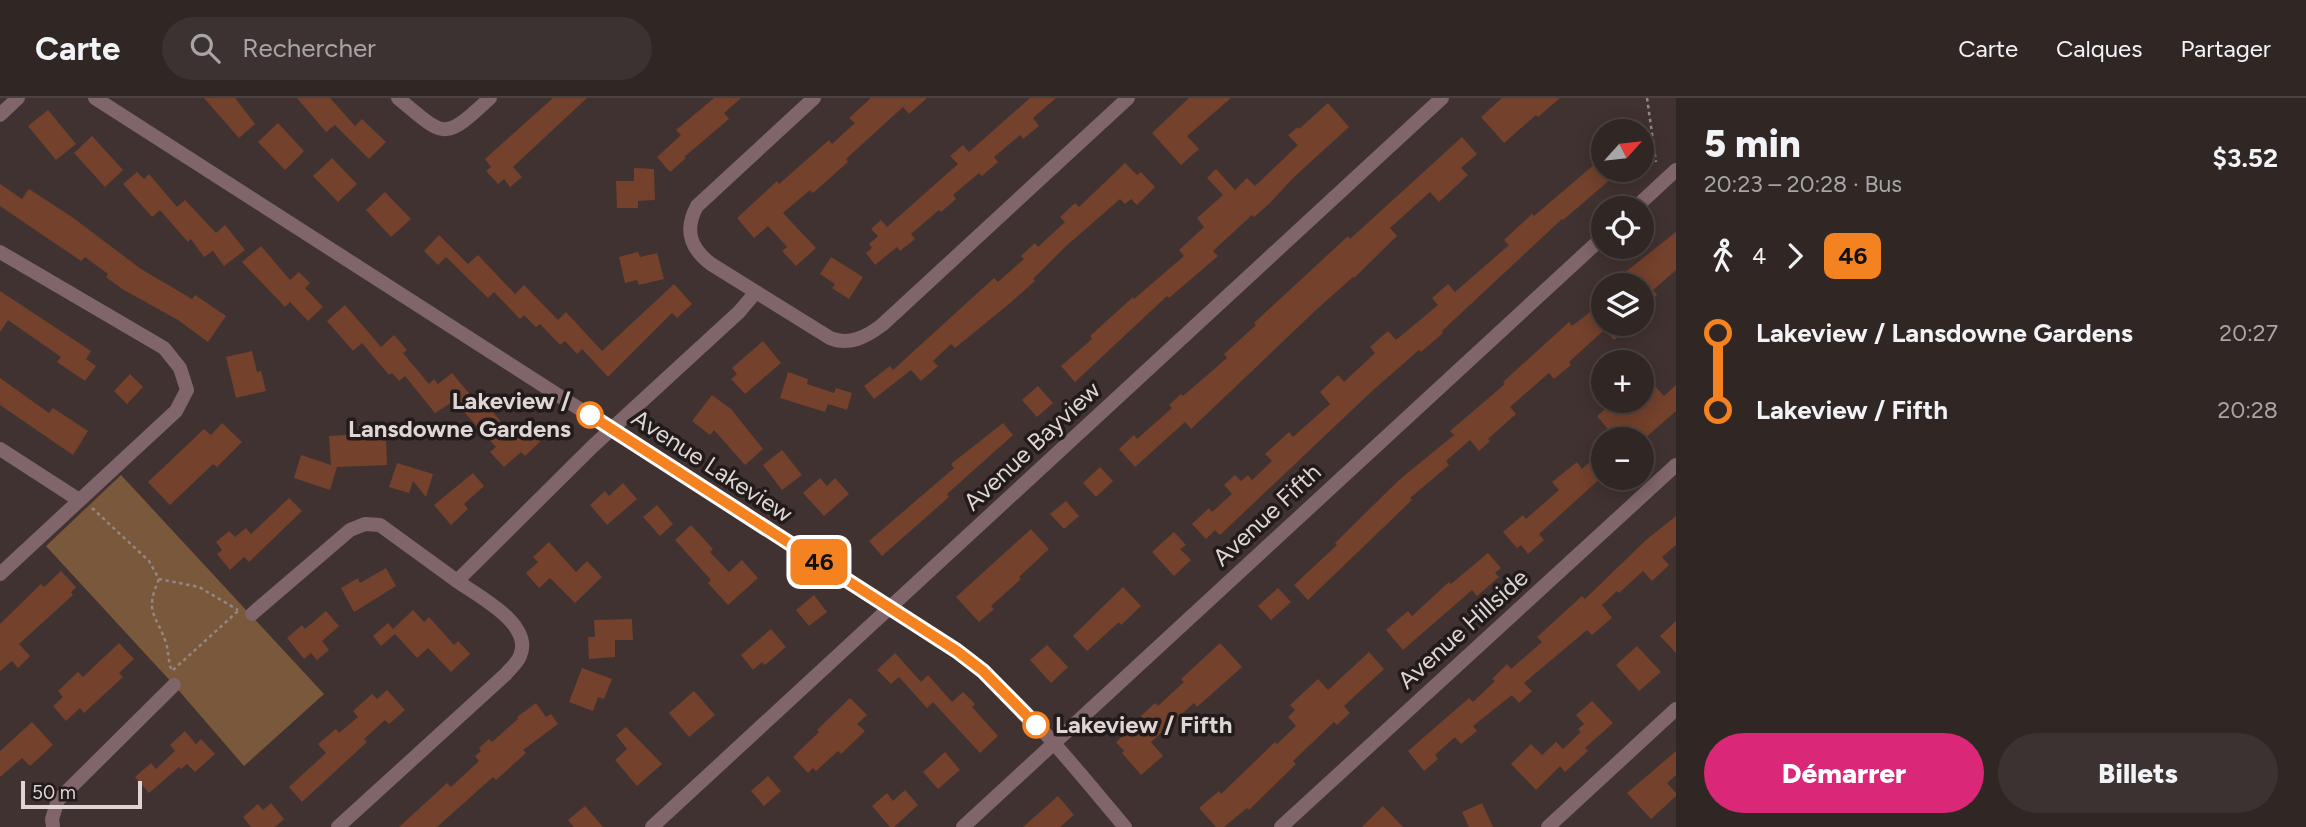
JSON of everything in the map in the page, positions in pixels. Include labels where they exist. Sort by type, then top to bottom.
[{"type":"street","points":[[0,115],[18,98]]},
{"type":"street","name":"Avenue Lakeview","points":[[95,98],[957,651],[983,671],[1053,743],[1125,827]]},
{"type":"street","points":[[398,98],[431,126],[444,131],[457,127],[490,98]]},
{"type":"street","points":[[814,98],[697,206],[690,223],[691,241],[700,255],[756,292],[830,338],[846,341],[862,338],[882,325],[1128,98]]},
{"type":"street","name":"Avenue Bayview","points":[[652,827],[1442,98]]},
{"type":"street","points":[[1647,196],[1676,170]]},
{"type":"street","name":"Avenue Fifth","points":[[963,827],[1591,248]]},
{"type":"street","points":[[0,252],[164,348],[180,368],[187,390],[176,411],[85,503],[0,574]]},
{"type":"street","points":[[457,581],[611,429],[739,312],[756,292]]},
{"type":"street","points":[[0,449],[85,503]]},
{"type":"street","name":"Avenue Hillside","points":[[1281,827],[1676,465]]},
{"type":"street","points":[[244,610],[350,530],[365,524],[380,525],[513,620],[522,639],[520,656],[506,674],[338,827]]},
{"type":"street","points":[[53,827],[52,819],[58,800],[171,677]]},
{"type":"street","points":[[1548,827],[1676,709]]},
{"type":"path","points":[[1647,98],[1656,162]]},
{"type":"path","points":[[85,503],[149,561],[159,579],[199,587],[244,610],[171,677]]},
{"type":"path","points":[[159,579],[152,595],[152,613],[167,647],[171,677]]},
{"type":"shaded area","points":[[121,475],[324,694],[244,766],[174,685],[46,546]]},
{"type":"building","points":[[204,98],[235,98],[255,124],[239,138]]},
{"type":"building","points":[[297,98],[330,98],[355,126],[362,119],[386,142],[369,159],[335,125],[326,132]]},
{"type":"building","points":[[553,98],[587,98],[513,167],[522,177],[510,187],[504,179],[498,184],[486,171],[491,167],[485,159]]},
{"type":"building","points":[[714,98],[741,98],[724,113],[729,119],[670,172],[657,157],[681,135],[676,130]]},
{"type":"building","points":[[871,98],[927,98],[909,114],[903,107],[813,193],[810,190],[783,213],[816,248],[796,266],[782,251],[787,247],[768,226],[754,238],[737,218],[777,181],[779,184],[829,140],[832,144],[855,123],[849,118]]},
{"type":"building","points":[[1030,98],[1056,98],[1033,118],[1039,126],[1023,139],[1020,135],[994,157],[998,162],[982,176],[979,173],[953,195],[956,199],[911,234],[915,239],[900,251],[897,247],[875,265],[866,253],[872,248],[869,244],[878,236],[871,229],[881,220],[887,227],[958,164],[950,156],[963,145],[969,152]]},
{"type":"building","points":[[1189,98],[1231,98],[1187,136],[1199,149],[1181,165],[1152,133]]},
{"type":"building","points":[[1502,98],[1560,98],[1504,143],[1481,117]]},
{"type":"building","points":[[1328,103],[1349,127],[1270,203],[1254,217],[1252,215],[1213,251],[1218,256],[1169,298],[1167,296],[1075,382],[1061,366],[1133,297],[1134,299],[1184,256],[1179,250],[1204,227],[1197,218],[1223,195],[1207,178],[1216,169],[1235,190],[1247,178],[1255,186],[1298,145],[1288,135],[1298,127],[1299,129]]},
{"type":"building","points":[[48,110],[76,144],[56,160],[28,126]]},
{"type":"building","points":[[278,123],[304,151],[285,170],[258,142]]},
{"type":"building","points":[[92,136],[123,170],[105,187],[74,153]]},
{"type":"building","points":[[1462,137],[1477,154],[1461,168],[1468,175],[1439,202],[1430,192],[1390,228],[1397,236],[1354,278],[1316,310],[1191,429],[1185,422],[1135,467],[1119,449],[1134,435],[1137,439],[1172,408],[1169,405],[1181,394],[1183,396],[1227,358],[1224,354],[1256,325],[1254,323],[1348,236],[1350,239]]},
{"type":"building","points":[[332,158],[357,184],[338,202],[313,176]]},
{"type":"building","points":[[1125,163],[1137,175],[1141,172],[1155,187],[1137,205],[1131,199],[1125,204],[1120,199],[1065,247],[1033,279],[1035,281],[1009,304],[955,348],[951,344],[933,361],[938,366],[921,381],[911,370],[874,399],[864,386],[890,366],[893,370],[994,278],[998,282],[1024,259],[1021,256],[1035,243],[1038,247],[1065,222],[1060,217],[1075,203],[1079,207]]},
{"type":"building","points":[[1591,167],[1591,182],[1607,182],[1562,219],[1442,331],[1443,333],[1371,392],[1220,535],[1215,530],[1206,539],[1192,524],[1209,508],[1212,512],[1232,494],[1224,485],[1235,475],[1241,481],[1248,475],[1252,480],[1272,461],[1265,454],[1289,432],[1293,437],[1330,404],[1320,392],[1338,375],[1344,382],[1375,353],[1370,347],[1388,331],[1396,340],[1438,305],[1432,298],[1448,284],[1455,292],[1509,245],[1504,240],[1532,214],[1534,216]]},
{"type":"building","points":[[634,168],[654,169],[655,200],[638,201],[638,208],[617,208],[616,181],[634,181]]},
{"type":"building","points":[[137,172],[144,179],[149,174],[177,207],[185,200],[216,233],[225,225],[245,250],[224,266],[213,251],[204,257],[191,239],[188,242],[160,210],[152,217],[123,184]]},
{"type":"building","points":[[0,184],[22,199],[29,189],[72,217],[141,269],[192,299],[195,295],[226,316],[208,342],[178,320],[122,289],[106,277],[108,274],[85,257],[81,261],[0,206]]},
{"type":"building","points":[[385,192],[411,219],[391,237],[366,210]]},
{"type":"building","points":[[1676,232],[1676,270],[1654,289],[1654,273],[1624,273],[1642,259],[1654,259],[1654,249]]},
{"type":"building","points":[[439,235],[468,264],[478,255],[515,294],[524,285],[558,320],[566,312],[602,351],[674,284],[692,304],[677,318],[672,313],[608,377],[582,349],[577,354],[565,341],[560,345],[540,324],[536,327],[524,315],[520,319],[494,292],[488,298],[446,257],[438,265],[424,251]]},
{"type":"building","points":[[261,246],[290,280],[299,272],[310,283],[305,288],[323,307],[308,321],[290,302],[285,307],[242,262]]},
{"type":"building","points":[[638,252],[640,257],[657,253],[664,279],[639,285],[637,280],[625,283],[619,257]]},
{"type":"building","points":[[831,257],[863,277],[849,299],[832,288],[835,284],[820,274]]},
{"type":"building","points":[[0,291],[91,351],[86,359],[96,366],[85,381],[57,362],[61,357],[8,320],[0,332]]},
{"type":"building","points":[[345,305],[381,347],[394,335],[407,350],[403,353],[429,384],[434,379],[438,384],[452,373],[472,397],[480,390],[493,405],[490,409],[511,433],[526,420],[543,439],[525,456],[521,452],[504,467],[490,452],[496,447],[454,401],[435,413],[405,376],[399,381],[392,373],[389,375],[362,343],[353,351],[327,321]]},
{"type":"building","points":[[1591,311],[1591,336],[1598,336],[1554,379],[1549,373],[1510,407],[1516,414],[1488,439],[1490,441],[1479,451],[1470,440],[1446,461],[1449,465],[1410,498],[1412,500],[1308,600],[1294,585],[1337,545],[1335,543],[1399,480],[1454,435],[1450,431],[1505,384],[1503,382],[1569,322],[1572,326]]},
{"type":"building","points":[[763,341],[781,363],[745,394],[731,379],[737,374],[732,368]]},
{"type":"building","points":[[252,351],[257,372],[261,371],[266,391],[236,398],[226,357]]},
{"type":"building","points":[[788,372],[808,379],[807,384],[834,393],[836,388],[852,393],[847,410],[828,404],[825,412],[780,398]]},
{"type":"building","points":[[130,374],[143,387],[127,404],[114,391]]},
{"type":"building","points":[[0,378],[49,413],[53,408],[88,431],[73,455],[0,405]]},
{"type":"building","points":[[1654,385],[1664,396],[1676,385],[1676,411],[1654,430],[1654,427],[1606,427],[1597,416],[1601,413],[1654,413]]},
{"type":"building","points":[[1038,386],[1053,403],[1037,417],[1022,400]]},
{"type":"building","points":[[712,395],[731,409],[763,449],[745,465],[714,430],[710,435],[692,421]]},
{"type":"building","points":[[222,423],[242,442],[217,467],[213,464],[170,505],[148,482],[204,429],[211,435]]},
{"type":"building","points":[[1003,423],[1013,435],[947,494],[949,497],[882,556],[869,541],[954,468],[951,464]]},
{"type":"building","points":[[359,424],[374,424],[375,439],[386,439],[387,465],[337,467],[330,490],[294,478],[301,455],[331,465],[329,436],[359,434]]},
{"type":"building","points":[[782,450],[802,475],[782,490],[763,465]]},
{"type":"building","points":[[1591,461],[1591,487],[1539,534],[1544,540],[1528,554],[1521,545],[1517,548],[1503,532],[1523,515],[1526,519],[1559,490],[1552,482],[1577,462],[1582,469]]},
{"type":"building","points":[[397,463],[433,474],[426,497],[413,481],[409,493],[389,487]]},
{"type":"building","points":[[1100,467],[1113,481],[1096,497],[1083,483]]},
{"type":"building","points":[[473,473],[484,486],[464,504],[468,509],[451,525],[434,505]]},
{"type":"building","points":[[820,478],[827,486],[835,478],[849,494],[824,516],[803,493]]},
{"type":"building","points":[[623,483],[637,499],[607,525],[590,505],[605,491],[609,496]]},
{"type":"building","points":[[289,498],[302,511],[249,562],[244,557],[230,570],[217,554],[222,550],[216,542],[229,531],[235,537],[246,528],[251,534]]},
{"type":"building","points":[[1066,501],[1079,516],[1064,529],[1050,514]]},
{"type":"building","points":[[657,505],[673,524],[660,536],[643,517]]},
{"type":"building","points":[[1676,516],[1676,545],[1662,557],[1669,565],[1652,581],[1643,571],[1619,593],[1617,591],[1602,605],[1612,618],[1592,635],[1587,630],[1524,683],[1532,691],[1519,703],[1512,695],[1473,726],[1477,731],[1461,744],[1455,737],[1435,755],[1438,759],[1424,771],[1408,751],[1469,698],[1473,702],[1495,681],[1492,679],[1507,664],[1511,669],[1542,642],[1537,637],[1582,596],[1585,599],[1646,540]]},
{"type":"building","points":[[691,525],[713,549],[710,552],[729,572],[742,560],[758,578],[728,605],[708,583],[711,580],[675,540]]},
{"type":"building","points":[[1031,529],[1049,549],[991,606],[994,609],[979,622],[956,597]]},
{"type":"building","points":[[1174,532],[1186,545],[1180,549],[1191,560],[1174,576],[1152,552]]},
{"type":"building","points":[[549,542],[576,572],[587,561],[602,577],[575,603],[550,578],[539,588],[526,573],[538,562],[533,557]]},
{"type":"building","points":[[1488,553],[1501,568],[1495,573],[1499,577],[1477,596],[1472,590],[1403,650],[1386,630],[1408,611],[1412,616],[1449,582],[1451,584]]},
{"type":"building","points":[[386,568],[396,586],[354,612],[341,588],[358,578],[360,583]]},
{"type":"building","points":[[61,571],[76,587],[71,592],[73,595],[19,644],[30,656],[18,668],[12,661],[0,671],[0,624],[41,584],[44,587]]},
{"type":"building","points":[[1123,587],[1141,606],[1087,651],[1073,636]]},
{"type":"building","points":[[1278,588],[1291,602],[1271,620],[1258,606]]},
{"type":"building","points":[[814,595],[827,612],[809,626],[796,610]]},
{"type":"building","points":[[413,610],[424,622],[429,617],[454,645],[458,641],[470,654],[451,672],[428,648],[417,658],[395,634],[381,646],[373,636],[388,623],[393,629]]},
{"type":"building","points":[[326,611],[339,626],[322,641],[329,650],[317,660],[311,653],[304,659],[287,638],[302,625],[305,629]]},
{"type":"building","points":[[632,619],[633,640],[615,640],[615,657],[589,659],[588,637],[595,637],[594,620]]},
{"type":"building","points":[[1676,621],[1676,653],[1660,636]]},
{"type":"building","points":[[771,629],[786,647],[765,665],[762,662],[753,670],[741,655]]},
{"type":"building","points":[[119,643],[134,659],[119,673],[123,677],[84,713],[80,708],[66,721],[53,706],[63,697],[58,691],[78,672],[83,677]]},
{"type":"building","points":[[1220,643],[1242,667],[1197,707],[1194,703],[1151,742],[1163,756],[1141,775],[1116,742],[1143,719],[1141,716],[1155,703],[1158,706],[1184,682],[1181,679]]},
{"type":"building","points":[[1047,645],[1068,667],[1051,683],[1030,660]]},
{"type":"building","points":[[1637,646],[1661,672],[1639,691],[1616,665]]},
{"type":"building","points":[[1369,652],[1384,669],[1344,706],[1350,713],[1337,725],[1334,722],[1293,761],[1296,764],[1249,810],[1247,808],[1224,827],[1216,827],[1199,808],[1219,791],[1221,794],[1275,742],[1277,744],[1296,726],[1288,717],[1295,710],[1290,705],[1318,679],[1328,690]]},
{"type":"building","points":[[895,653],[921,682],[928,675],[952,702],[963,692],[975,704],[972,707],[998,736],[980,753],[933,702],[927,708],[899,677],[891,684],[877,670]]},
{"type":"building","points":[[582,668],[612,679],[604,699],[598,697],[593,711],[569,702]]},
{"type":"building","points":[[387,690],[405,710],[389,724],[385,720],[364,739],[367,742],[302,802],[289,787],[326,753],[318,744],[336,729],[339,733],[358,717],[353,711],[372,694],[377,699]]},
{"type":"building","points":[[694,691],[715,715],[689,737],[669,713]]},
{"type":"building","points":[[850,698],[867,715],[857,724],[865,731],[841,754],[838,751],[816,771],[813,768],[808,773],[793,757]]},
{"type":"building","points":[[1592,701],[1613,723],[1585,748],[1588,751],[1565,772],[1560,766],[1536,790],[1511,764],[1531,744],[1542,755],[1556,742],[1563,749],[1581,732],[1578,729],[1584,724],[1576,715]]},
{"type":"building","points":[[536,703],[546,717],[551,714],[558,724],[523,750],[526,753],[496,780],[493,777],[437,827],[399,827],[447,783],[451,787],[479,761],[475,756],[481,751],[479,748],[489,739],[492,742],[518,719],[517,717]]},
{"type":"building","points":[[32,722],[53,745],[30,766],[22,758],[0,777],[0,751]]},
{"type":"building","points":[[626,727],[662,764],[637,786],[615,760],[627,749],[616,735]]},
{"type":"building","points":[[185,731],[196,744],[201,739],[215,754],[195,772],[187,764],[181,769],[179,767],[149,793],[135,777],[151,763],[156,769],[175,751],[170,745]]},
{"type":"building","points":[[1676,751],[1676,775],[1667,783],[1676,796],[1651,819],[1627,793]]},
{"type":"building","points":[[945,752],[960,770],[938,789],[923,772]]},
{"type":"building","points":[[768,776],[781,791],[764,806],[751,791]]},
{"type":"building","points":[[905,790],[918,805],[894,827],[890,827],[872,806],[887,793],[893,801]]},
{"type":"building","points":[[1058,796],[1074,815],[1060,827],[1023,827]]},
{"type":"building","points":[[271,803],[284,819],[275,827],[251,827],[243,817],[258,804],[263,810]]},
{"type":"building","points":[[1482,803],[1493,827],[1469,827],[1462,812]]},
{"type":"building","points":[[585,806],[603,827],[574,827],[568,820]]},
{"type":"building","points":[[1383,806],[1403,827],[1362,827]]},
{"type":"bus line","name":"46","points":[[590,415],[957,651],[995,682],[1036,725]]},
{"type":"place","name":"Lakeview / Lansdowne Gardens","points":[[590,415]]},
{"type":"place","name":"Lakeview / Fifth","points":[[1036,725]]}]
